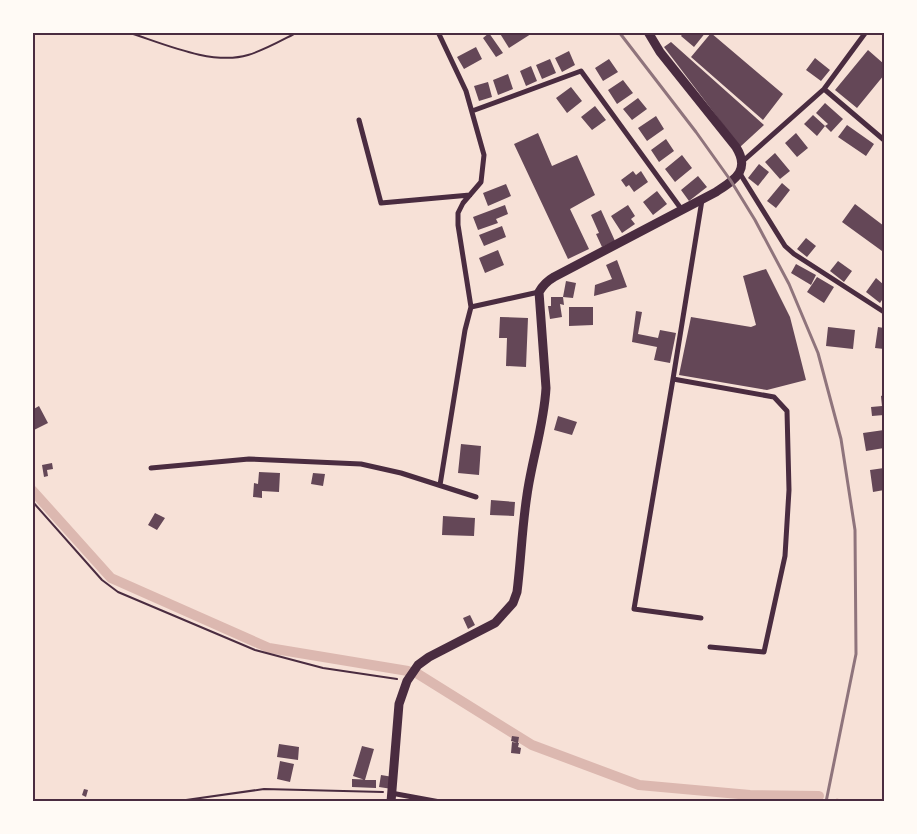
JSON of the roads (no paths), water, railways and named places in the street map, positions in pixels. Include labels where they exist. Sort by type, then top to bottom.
[{"type":"main road","points":[[391,797],[399,704],[407,681],[418,666],[429,657],[495,623],[513,603],[517,592],[527,494],[543,422],[545,404],[546,388],[539,292],[544,284],[554,277],[702,200],[724,186],[739,172],[743,161],[736,147],[660,52],[648,32]]},
{"type":"street","points":[[438,32],[466,91],[484,155],[481,182],[463,203],[458,213],[458,225],[472,307],[465,330],[440,485]]},
{"type":"street","points":[[743,161],[824,89],[866,32]]},
{"type":"street","points":[[472,111],[580,71],[683,210]]},
{"type":"street","points":[[824,89],[884,140]]},
{"type":"street","points":[[359,120],[382,203],[470,195]]},
{"type":"street","points":[[739,172],[785,246],[794,254],[884,312]]},
{"type":"street","points":[[702,200],[634,609],[702,618]]},
{"type":"street","points":[[472,307],[539,292]]},
{"type":"street","points":[[673,379],[774,397],[788,411],[789,490],[785,556],[764,652],[710,647]]},
{"type":"street","points":[[151,468],[249,459],[361,464],[401,473],[476,496]]},
{"type":"street","points":[[391,797],[440,802]]},
{"type":"waterway","points":[[32,490],[111,578],[269,648],[408,671]]},
{"type":"waterway","points":[[418,674],[532,745],[639,785],[750,795],[819,796]]},
{"type":"waterway","points":[[837,800],[842,802]]},
{"type":"railway","points":[[619,32],[731,181],[755,220],[789,284],[818,353],[841,439],[855,530],[856,654],[826,802]]}]
